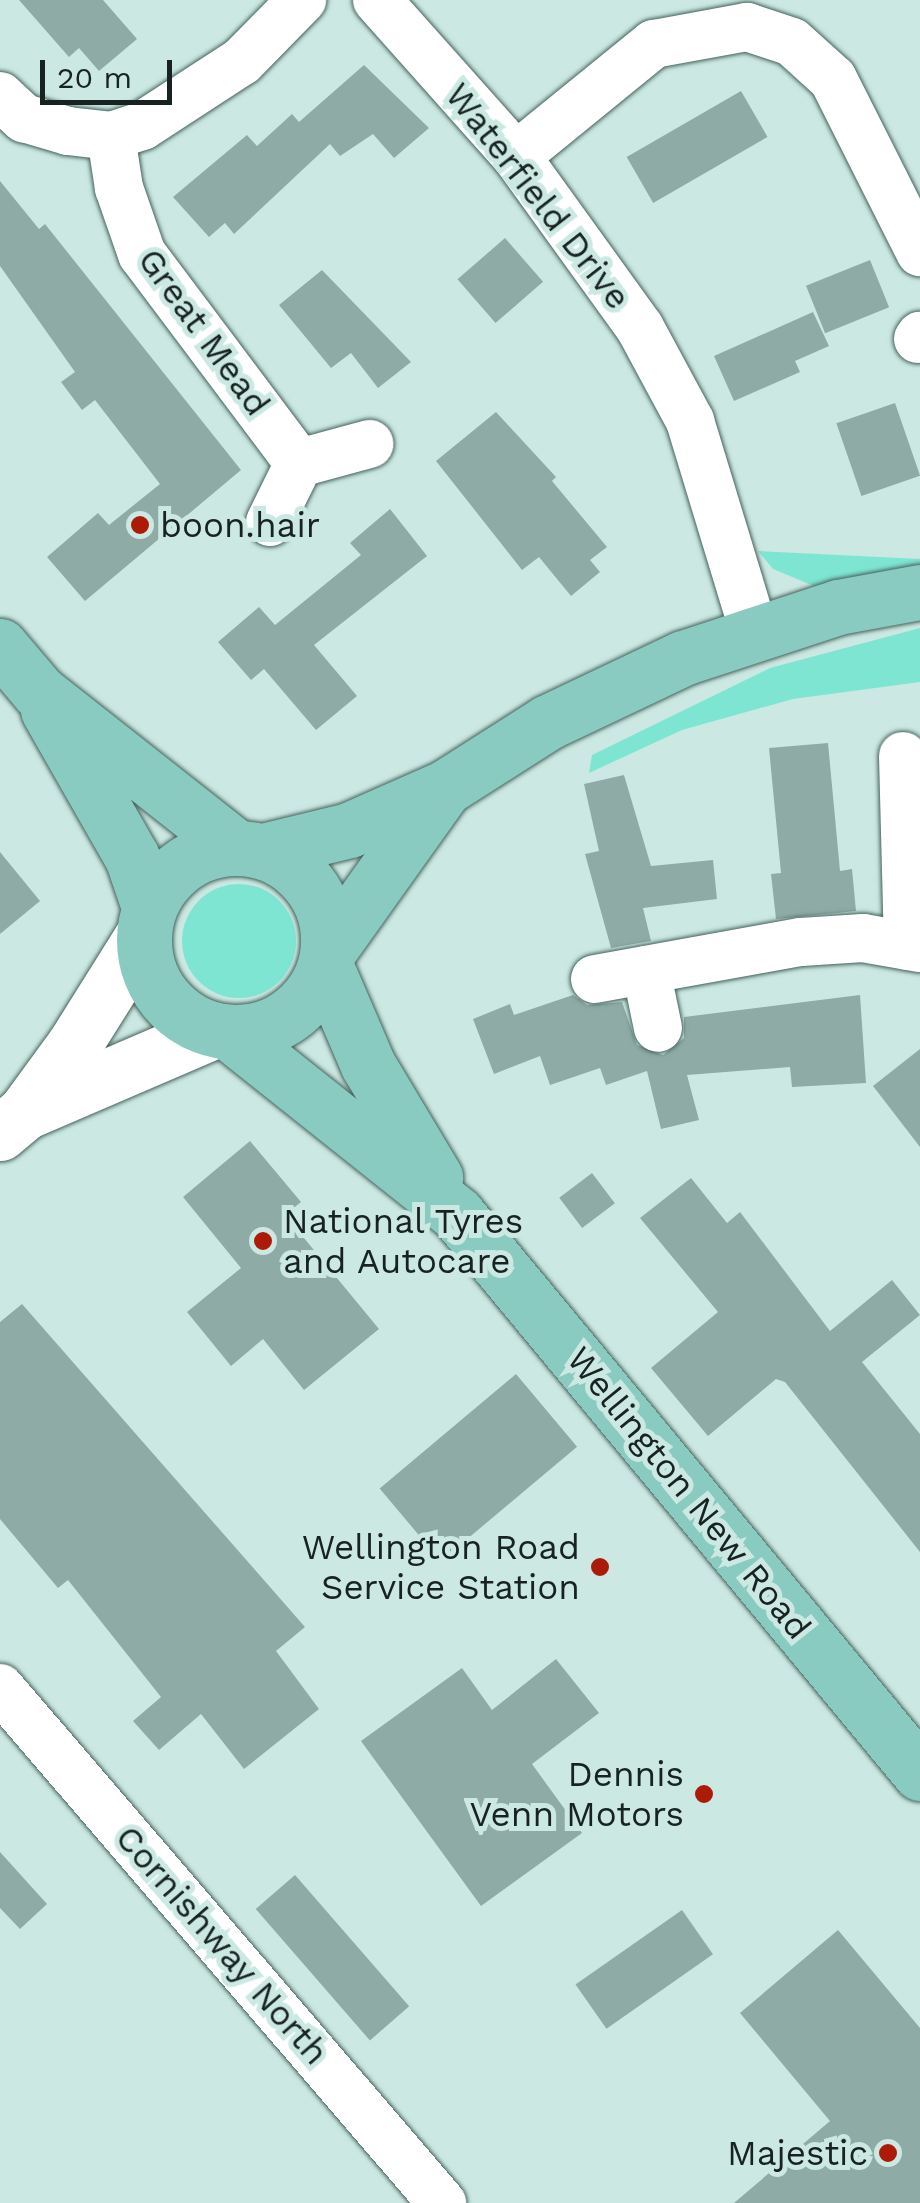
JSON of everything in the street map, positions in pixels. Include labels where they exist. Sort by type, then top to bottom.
[{"type":"main road","points":[[146,921],[167,879],[192,858],[349,830],[446,787],[608,690],[754,632],[838,607],[920,592]]},
{"type":"main road","points":[[0,646],[39,692],[132,858],[146,921],[147,967],[161,995],[184,1018],[222,1032],[263,1030],[290,1016],[312,994],[327,958],[446,787]]},
{"type":"main road","points":[[39,692],[249,849],[292,866],[313,889],[326,918],[327,958]]},
{"type":"main road","name":"Wellington New Road","points":[[327,958],[368,1066],[457,1214],[920,1773]]},
{"type":"main road","name":"Wellington New Road","points":[[222,1032],[457,1214]]},
{"type":"street","points":[[0,96],[24,118],[111,136],[142,126],[214,80],[302,0]]},
{"type":"street","name":"Waterfield Drive","points":[[377,0],[516,156],[640,328],[690,421],[754,632]]},
{"type":"street","points":[[516,156],[654,44],[747,27],[792,42],[833,79],[920,252]]},
{"type":"street","name":"Great Mead","points":[[111,136],[118,188],[142,254],[299,463]]},
{"type":"street","points":[[270,522],[299,463],[369,444]]},
{"type":"street","points":[[595,979],[801,942],[863,938],[914,947],[886,809],[903,756]]},
{"type":"street","points":[[13,1122],[146,921]]},
{"type":"street","points":[[646,970],[658,1028]]},
{"type":"street","points":[[13,1122],[222,1032]]},
{"type":"street","name":"Cornishway North","points":[[0,1688],[442,2203]]},
{"type":"green space","points":[[758,551],[920,559],[920,569],[814,586],[773,569]]},
{"type":"green space","points":[[920,628],[920,682],[793,699],[682,730],[589,773],[592,755],[770,668]]},
{"type":"green space","points":[[239,884],[261,888],[280,900],[292,919],[296,941],[292,963],[280,982],[261,994],[239,998],[217,994],[198,982],[186,963],[182,941],[186,919],[198,900],[217,888]]},
{"type":"building","points":[[19,0],[103,0],[137,39],[99,71],[79,48],[69,57]]},
{"type":"building","points":[[364,65],[429,128],[394,158],[373,134],[340,156],[330,144],[234,234],[225,223],[209,237],[173,197],[247,135],[257,146],[292,114],[299,122]]},
{"type":"building","points":[[741,91],[768,137],[653,203],[627,157]]},
{"type":"building","points":[[0,181],[39,229],[45,224],[241,470],[85,601],[47,557],[98,513],[109,525],[160,484],[95,400],[82,410],[61,382],[75,372],[0,266]]},
{"type":"building","points":[[505,238],[543,282],[496,323],[457,279]]},
{"type":"building","points":[[870,260],[889,307],[825,333],[806,286]]},
{"type":"building","points":[[322,270],[411,362],[378,388],[351,353],[331,368],[279,305]]},
{"type":"building","points":[[813,312],[829,346],[795,361],[800,372],[734,401],[714,356]]},
{"type":"building","points":[[895,403],[920,476],[861,496],[836,423]]},
{"type":"building","points":[[496,412],[556,477],[552,481],[607,547],[590,560],[600,572],[571,596],[539,557],[522,570],[436,461]]},
{"type":"building","points":[[390,509],[427,556],[314,645],[357,696],[316,730],[264,669],[251,680],[218,642],[259,607],[275,625],[361,555],[350,543]]},
{"type":"building","points":[[828,743],[840,871],[852,869],[856,911],[776,919],[771,874],[781,873],[769,748]]},
{"type":"building","points":[[624,775],[651,866],[713,860],[717,899],[643,908],[651,941],[611,948],[585,854],[599,851],[584,784]]},
{"type":"building","points":[[0,852],[40,901],[0,934]]},
{"type":"building","points":[[573,995],[587,1005],[622,1002],[637,1045],[663,1055],[684,1038],[684,1017],[860,995],[866,1083],[792,1087],[790,1067],[687,1075],[699,1120],[661,1129],[647,1071],[606,1085],[600,1068],[550,1085],[540,1056],[494,1074],[473,1019],[510,1004],[514,1015]]},
{"type":"building","points":[[920,1049],[920,1147],[873,1086]]},
{"type":"building","name":"National Tyres and Autocare","points":[[250,1141],[301,1202],[285,1215],[379,1329],[304,1390],[263,1339],[231,1366],[187,1312],[241,1268],[183,1197]]},
{"type":"building","points":[[592,1173],[615,1203],[582,1228],[559,1198]]},
{"type":"building","points":[[691,1178],[727,1223],[740,1212],[830,1331],[892,1280],[920,1315],[862,1362],[920,1434],[920,1552],[785,1382],[776,1379],[708,1436],[651,1368],[718,1312],[640,1218]]},
{"type":"building","points":[[22,1304],[305,1627],[276,1651],[319,1709],[244,1769],[201,1714],[159,1750],[133,1721],[161,1697],[68,1580],[58,1588],[0,1519],[0,1322]]},
{"type":"building","points":[[516,1374],[577,1447],[441,1561],[380,1488]]},
{"type":"building","points":[[556,1659],[599,1713],[532,1764],[582,1833],[481,1906],[361,1741],[462,1668],[492,1710]]},
{"type":"building","points":[[0,1852],[47,1904],[20,1929],[0,1908]]},
{"type":"building","points":[[295,1875],[409,2006],[370,2040],[256,1909]]},
{"type":"building","points":[[682,1910],[713,1954],[606,2029],[576,1985]]},
{"type":"building","points":[[838,1930],[920,2028],[920,2203],[734,2203],[830,2121],[740,2013]]},
{"type":"place","name":"boon.hair","points":[[140,525]]},
{"type":"place","name":"National Tyres and Autocare","points":[[263,1241]]},
{"type":"place","name":"Wellington Road Service Station","points":[[600,1567]]},
{"type":"place","name":"Dennis Venn Motors","points":[[704,1794]]},
{"type":"place","name":"Majestic","points":[[888,2153]]}]
